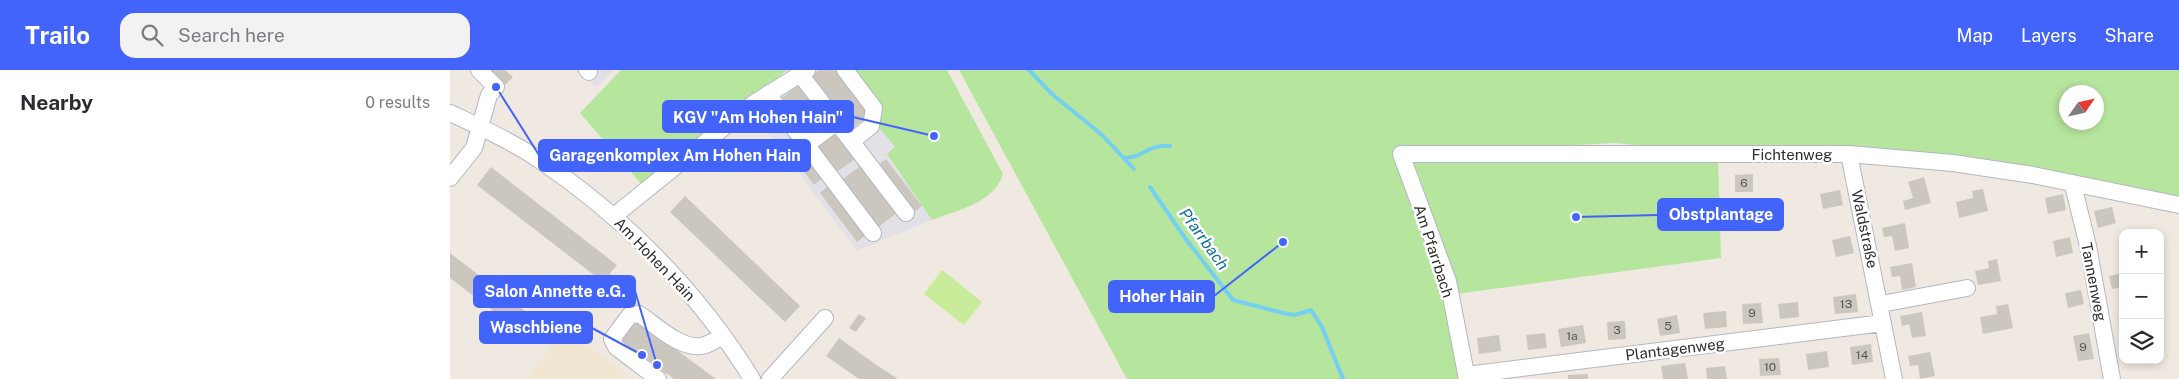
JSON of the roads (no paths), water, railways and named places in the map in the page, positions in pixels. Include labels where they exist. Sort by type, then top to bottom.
[{"type":"street","points":[[450,178],[474,148],[489,95],[496,87],[478,70]]},
{"type":"street","points":[[845,70],[874,108],[871,126],[852,142]]},
{"type":"street","points":[[614,216],[754,103],[804,72],[837,122],[906,212]]},
{"type":"street","points":[[768,94],[873,233]]},
{"type":"street","name":"Am Hohen Hain","points":[[450,113],[479,126],[537,158],[614,216],[684,287],[722,335],[752,379]]},
{"type":"street","points":[[806,145],[837,122]]},
{"type":"street","name":"Fichtenweg","points":[[1400,154],[1849,154],[1953,163],[2033,175],[2179,205]]},
{"type":"street","name":"Am Pfarrbach","points":[[1400,154],[1448,282],[1467,377]]},
{"type":"street","name":"Waldstraße","points":[[1849,154],[1881,304],[1894,379]]},
{"type":"street","name":"Tannenweg","points":[[2073,184],[2088,246],[2112,379]]},
{"type":"street","points":[[1881,304],[1967,288]]},
{"type":"street","points":[[658,379],[616,347],[612,338],[630,315],[639,314],[676,339],[694,346],[709,344],[722,335]]},
{"type":"street","points":[[770,379],[825,318]]},
{"type":"street","name":"Plantagenweg","points":[[1467,377],[1884,323]]},
{"type":"waterway","name":"Pfarrbach","points":[[1029,70],[1052,94],[1102,135],[1134,169]]},
{"type":"waterway","points":[[1125,158],[1137,156],[1156,147],[1170,146]]},
{"type":"waterway","name":"Pfarrbach","points":[[1150,187],[1185,238],[1233,300],[1287,314],[1295,315],[1311,310],[1322,327],[1343,379]]},
{"type":"place","name":"Garagenkomplex Am Hohen Hain","points":[[496,87]]},
{"type":"place","name":"KGV \"Am Hohen Hain\"","points":[[934,136]]},
{"type":"place","name":"Obstplantage","points":[[1576,217]]},
{"type":"place","name":"Hoher Hain","points":[[1283,242]]},
{"type":"place","name":"Waschbiene","points":[[642,355]]},
{"type":"place","name":"Salon Annette e.G.","points":[[657,365]]}]
